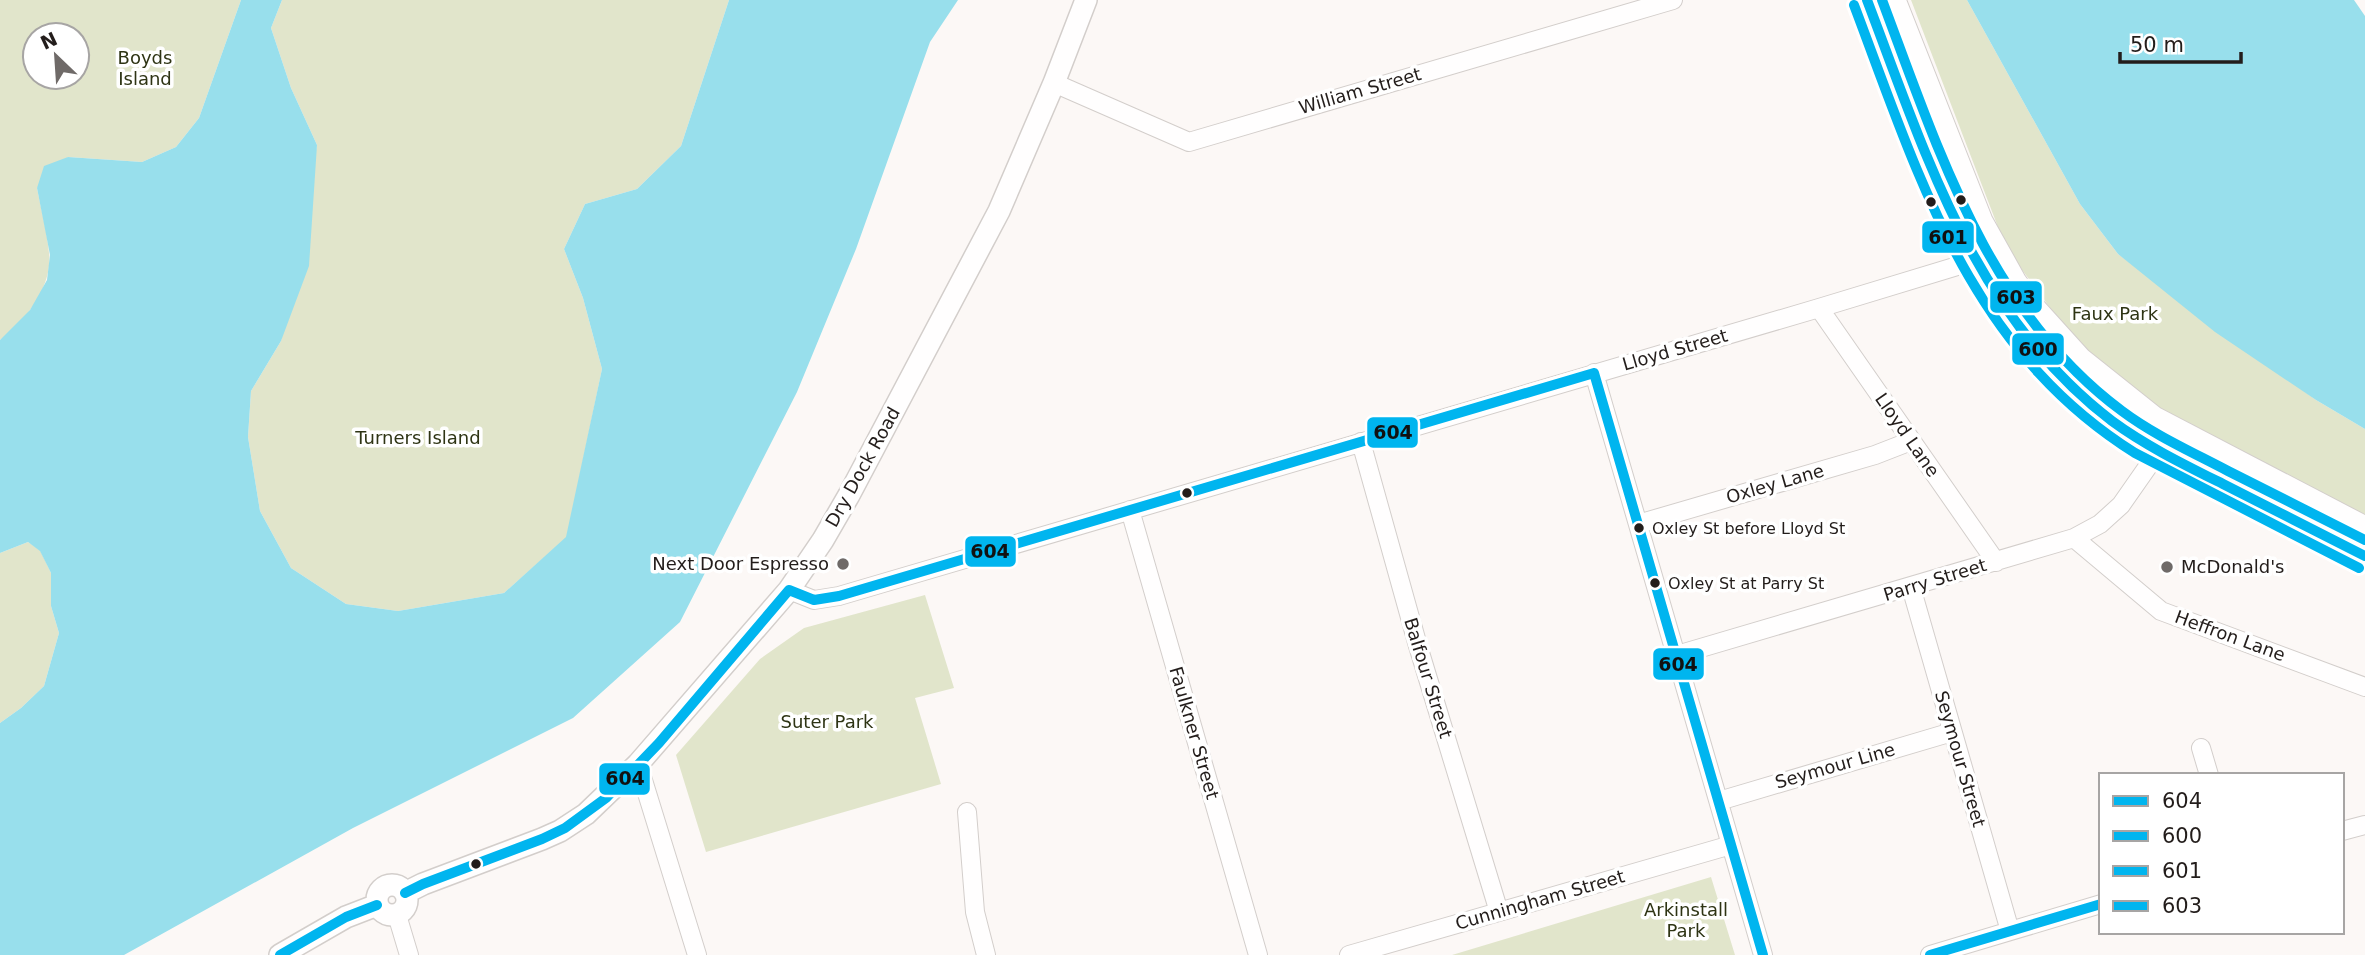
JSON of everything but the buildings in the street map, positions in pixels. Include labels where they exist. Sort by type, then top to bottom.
[{"type":"main road","points":[[1867,0],[1947,205],[1974,261],[2028,343],[2062,378],[2109,419],[2158,452],[2365,556]]},
{"type":"main road","points":[[1894,0],[1966,184],[1996,251],[2033,307],[2080,359],[2154,418],[2365,528]]},
{"type":"street","name":"Dry Dock Road","points":[[405,893],[561,831],[596,806],[638,764],[789,590],[849,495],[978,254],[1054,83],[1086,0]]},
{"type":"street","name":"William Street","points":[[1054,83],[1189,142],[1673,0]]},
{"type":"street","name":"Lloyd Street","points":[[789,590],[814,600],[826,599],[1819,308],[1974,261],[1996,251]]},
{"type":"street","name":"Lloyd Lane","points":[[1819,308],[1996,562]]},
{"type":"street","points":[[1594,373],[1763,955]]},
{"type":"street","name":"Oxley Lane","points":[[1638,524],[1875,455],[1911,441]]},
{"type":"street","name":"Balfour Street","points":[[1361,442],[1418,646],[1499,912]]},
{"type":"street","name":"Parry Street","points":[[1677,654],[2074,538],[2100,524],[2121,505],[2158,452]]},
{"type":"street","name":"Faulkner Street","points":[[1130,510],[1258,955]]},
{"type":"street","name":"Heffron Lane","points":[[2074,538],[2161,611],[2365,687]]},
{"type":"street","name":"Seymour Street","points":[[1911,587],[2010,931]]},
{"type":"street","name":"Seymour Line","points":[[1719,801],[1952,732]]},
{"type":"street","points":[[2201,748],[2208,773]]},
{"type":"street","points":[[638,764],[697,955]]},
{"type":"street","points":[[967,812],[975,912],[986,955]]},
{"type":"street","points":[[2344,830],[2365,825]]},
{"type":"street","name":"Cunningham Street","points":[[1349,955],[1731,845]]},
{"type":"street","points":[[386,886],[396,886],[405,893],[406,906],[397,915],[385,914],[377,905],[378,892],[386,886]]},
{"type":"street","points":[[280,955],[346,917],[377,905]]},
{"type":"street","points":[[1930,955],[2099,905]]},
{"type":"street","points":[[397,915],[409,955]]},
{"type":"green space","name":"Boyds Island","points":[[0,0],[241,0],[199,118],[176,147],[142,162],[68,157],[37,188],[49,253],[47,278],[36,302],[0,340]]},
{"type":"green space","name":"Turners Island","points":[[282,0],[729,0],[681,146],[637,189],[585,204],[564,249],[583,298],[602,369],[567,537],[504,593],[398,611],[346,604],[291,568],[260,511],[248,437],[251,391],[281,341],[317,145],[291,88],[271,28]]},
{"type":"green space","name":"Faux Park","points":[[1911,0],[1967,0],[2080,204],[2118,254],[2316,400],[2365,429],[2365,517],[2164,412],[2079,347],[2006,248]]},
{"type":"green space","points":[[28,542],[40,550],[51,573],[51,606],[59,633],[44,686],[0,723],[0,553]]},
{"type":"green space","name":"Suter Park","points":[[925,595],[954,688],[915,698],[941,784],[706,852],[676,755],[760,659],[804,628]]},
{"type":"green space","name":"Arkinstall Park","points":[[1711,877],[1735,955],[1452,955]]},
{"type":"water","points":[[241,0],[282,0],[271,28],[291,88],[317,145],[309,266],[281,341],[251,391],[248,437],[260,511],[291,568],[346,604],[398,611],[504,593],[566,537],[602,369],[583,298],[564,249],[585,204],[637,189],[681,146],[729,0],[958,0],[930,42],[856,249],[797,392],[680,622],[573,718],[353,828],[124,955],[0,955],[0,723],[44,686],[59,633],[51,606],[51,573],[40,551],[28,542],[0,553],[0,340],[30,310],[47,280],[50,255],[37,188],[44,166],[68,157],[142,162],[176,147],[199,118]]},
{"type":"water","points":[[1967,0],[2354,0],[2365,16],[2365,429],[2316,400],[2215,332],[2118,254],[2080,204]]},
{"type":"transit line","name":"600","points":[[1867,0],[1934,174],[1960,229],[1989,283],[2024,333],[2064,379],[2112,421],[2152,447],[2365,556]]},
{"type":"transit line","name":"603","points":[[1882,0],[1924,113],[1973,224],[2002,277],[2036,326],[2076,371],[2122,411],[2160,436],[2365,540]]},
{"type":"transit line","name":"601","points":[[1854,5],[1902,133],[1957,254],[1990,311],[2030,363],[2078,411],[2135,453],[2359,568]]},
{"type":"transit line","name":"604","points":[[1594,373],[1763,955]]},
{"type":"transit line","name":"604","points":[[789,590],[814,600],[839,596],[1594,373]]},
{"type":"transit line","name":"604","points":[[405,893],[542,839],[565,828],[606,798],[659,743],[789,590]]},
{"type":"transit line","name":"604","points":[[280,955],[346,917],[377,905]]},
{"type":"transit line","name":"604","points":[[1930,955],[2099,905]]},
{"type":"place","name":"Oxley St before Lloyd St","points":[[1639,528]]},
{"type":"place","name":"Next Door Espresso","points":[[843,564]]},
{"type":"place","name":"McDonald's","points":[[2167,567]]},
{"type":"place","name":"Oxley St at Parry St","points":[[1655,583]]}]
